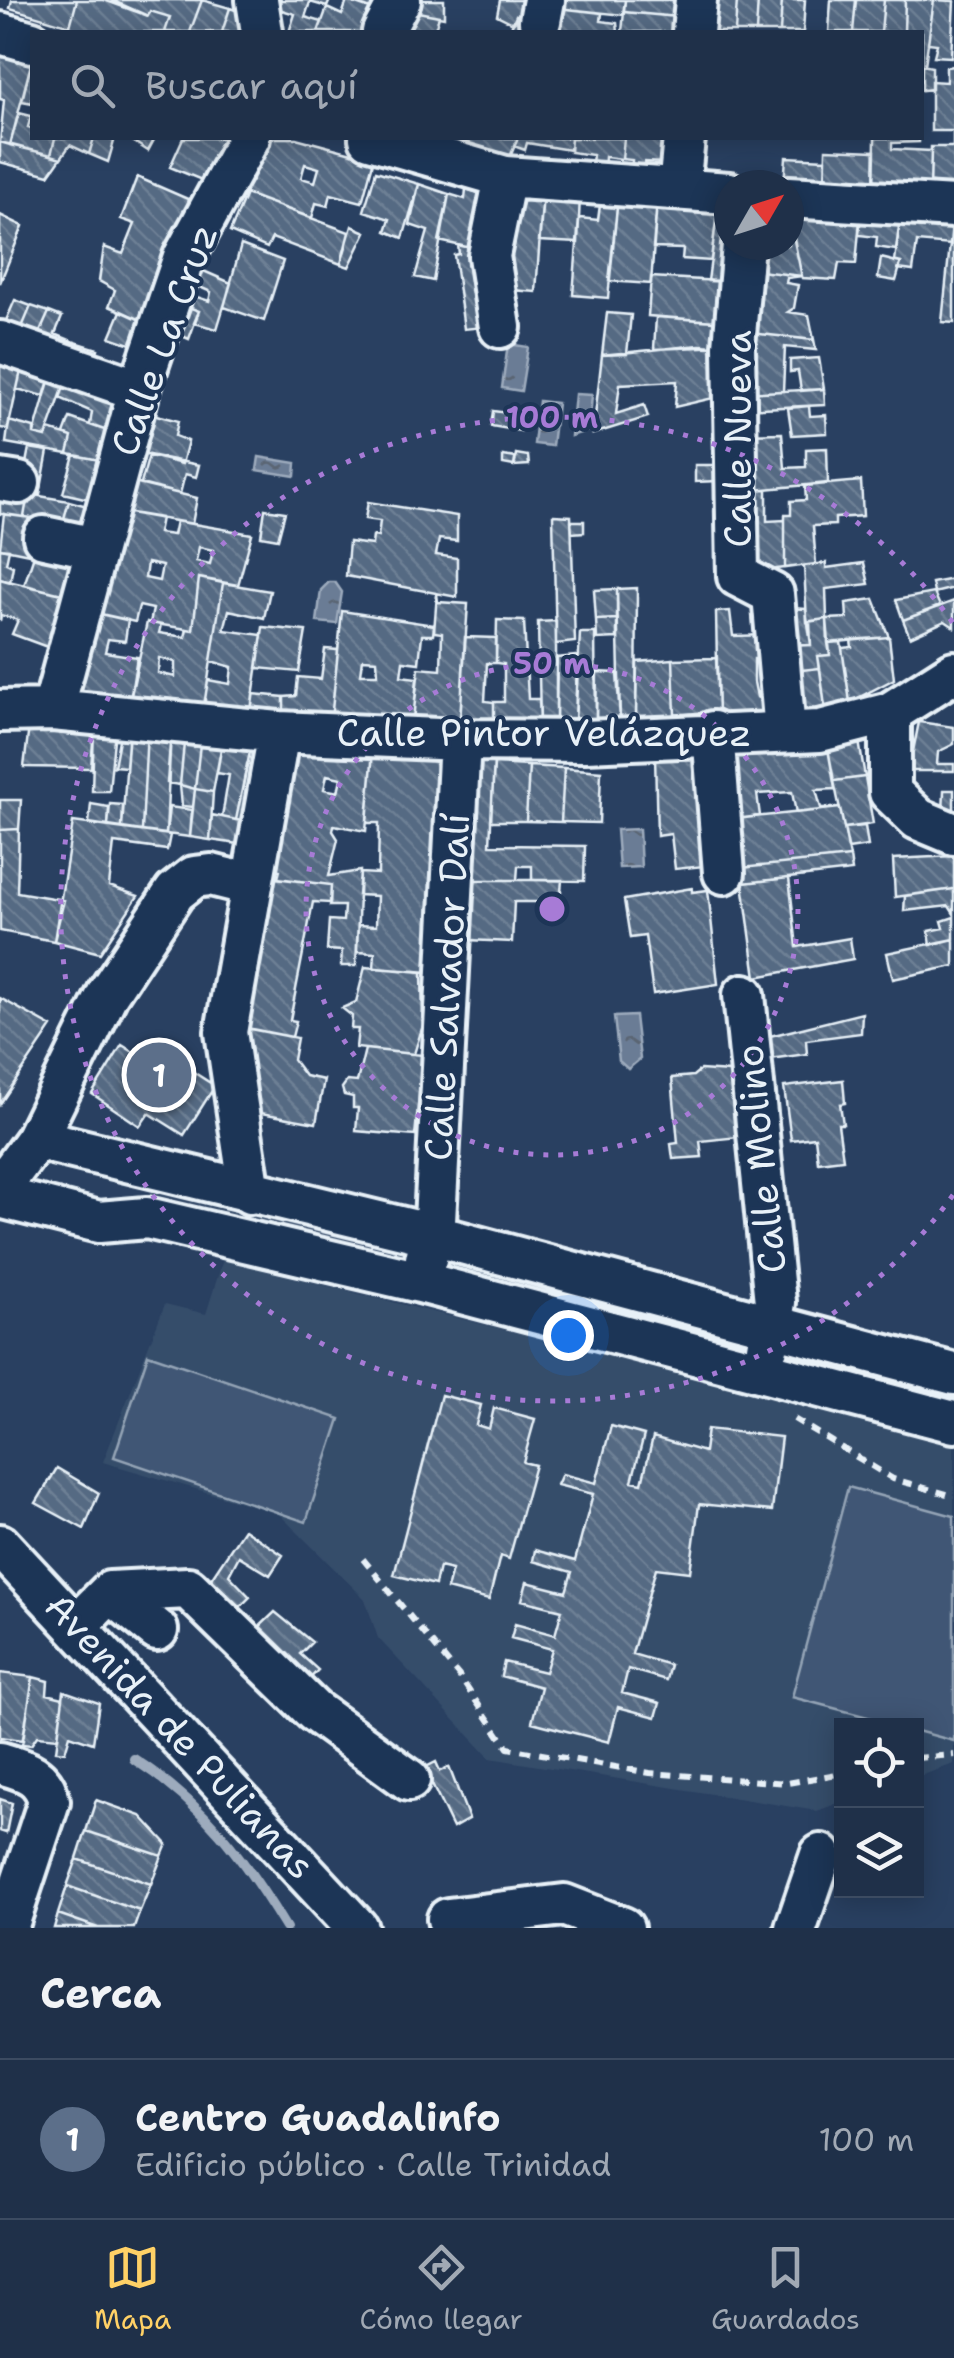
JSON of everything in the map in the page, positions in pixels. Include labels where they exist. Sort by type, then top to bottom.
[{"type":"street","points":[[257,0],[262,30]]},
{"type":"street","points":[[385,30],[400,0]]},
{"type":"street","points":[[693,30],[696,0]]},
{"type":"street","points":[[0,32],[30,41]]},
{"type":"street","name":"Calle La Cruz","points":[[53,710],[139,390],[184,258],[247,140]]},
{"type":"street","points":[[377,140],[504,177],[714,192]]},
{"type":"street","points":[[679,189],[684,140]]},
{"type":"street","points":[[500,327],[489,256],[504,177]]},
{"type":"street","points":[[804,198],[954,207]]},
{"type":"street","name":"Calle Nueva","points":[[742,260],[734,346],[738,576],[773,594],[785,732]]},
{"type":"street","points":[[0,342],[139,390]]},
{"type":"street","points":[[44,537],[96,548]]},
{"type":"street","name":"Calle Pintor Velázquez","points":[[0,711],[53,710],[279,732],[460,740],[585,740],[713,732],[820,731],[890,714],[954,672]]},
{"type":"street","points":[[890,714],[890,792],[918,819],[954,834]]},
{"type":"street","points":[[250,1193],[226,1032],[279,732]]},
{"type":"street","points":[[713,732],[724,873]]},
{"type":"street","name":"Calle Salvador Dalí","points":[[420,1282],[432,1234],[460,740]]},
{"type":"street","points":[[0,1188],[36,1139],[108,993],[175,892],[194,876],[211,875],[251,885]]},
{"type":"street","name":"Calle Molino","points":[[744,995],[776,1302],[763,1370]]},
{"type":"street","points":[[36,1139],[432,1234],[954,1374]]},
{"type":"street","points":[[0,1198],[99,1222],[147,1218],[420,1282],[954,1422]]},
{"type":"street","name":"Avenida de Pulianas","points":[[0,1545],[78,1624],[357,1928]]},
{"type":"street","points":[[78,1624],[110,1592],[188,1588],[314,1711],[409,1780]]},
{"type":"street","points":[[110,1592],[157,1630]]},
{"type":"street","points":[[0,1763],[28,1771],[45,1785],[49,1801],[8,1928]]},
{"type":"street","points":[[796,1928],[822,1855]]},
{"type":"street","points":[[448,1919],[564,1905],[623,1928]]},
{"type":"path","points":[[788,1416],[893,1480],[954,1496]]},
{"type":"path","points":[[363,1559],[459,1676],[508,1748],[650,1773],[788,1783],[834,1774]]},
{"type":"path","points":[[924,1757],[954,1755]]},
{"type":"shaded area","points":[[223,1260],[757,1392],[954,1446],[954,1764],[924,1775],[924,1718],[834,1718],[834,1805],[817,1811],[490,1758],[378,1638],[365,1599],[278,1513],[103,1462],[165,1304],[206,1314]]},
{"type":"shaded area","points":[[148,1354],[340,1419],[306,1522],[114,1457]]},
{"type":"shaded area","points":[[848,1487],[954,1516],[954,1741],[924,1733],[924,1718],[872,1718],[792,1697]]},
{"type":"water","points":[[508,344],[528,347],[521,391],[502,388]]},
{"type":"water","points":[[575,394],[592,395],[589,430],[571,436]]},
{"type":"water","points":[[539,401],[557,403],[552,446],[534,444]]},
{"type":"water","points":[[259,457],[296,463],[295,476],[257,470]]},
{"type":"water","points":[[335,582],[342,592],[337,624],[317,622],[321,590]]},
{"type":"water","points":[[639,829],[641,867],[619,868],[616,830]]},
{"type":"water","points":[[635,1016],[640,1059],[628,1069],[619,1061],[614,1017]]},
{"type":"building","points":[[12,0],[77,0],[70,26],[10,8]]},
{"type":"building","points":[[77,0],[104,0],[148,16],[150,11],[170,17],[166,30],[69,30]]},
{"type":"building","points":[[111,0],[202,0],[191,30],[166,30],[170,17],[150,11],[148,16]]},
{"type":"building","points":[[202,0],[230,8],[223,30],[191,30]]},
{"type":"building","points":[[269,0],[330,0],[327,7],[310,2],[305,17],[322,22],[319,30],[290,30],[295,14],[269,6]]},
{"type":"building","points":[[346,0],[385,0],[379,12]]},
{"type":"building","points":[[406,0],[444,0],[444,17],[402,9]]},
{"type":"building","points":[[500,0],[533,0],[513,23],[497,15]]},
{"type":"building","points":[[559,0],[625,0],[623,15],[558,8]]},
{"type":"building","points":[[625,0],[679,0],[677,17],[624,12]]},
{"type":"building","points":[[713,0],[737,0],[735,30],[710,30]]},
{"type":"building","points":[[737,0],[758,0],[756,30],[735,30]]},
{"type":"building","points":[[758,0],[782,0],[780,30],[756,30]]},
{"type":"building","points":[[782,0],[805,0],[803,30],[780,30]]},
{"type":"building","points":[[831,0],[856,0],[853,30],[829,30]]},
{"type":"building","points":[[856,0],[884,0],[881,30],[853,30]]},
{"type":"building","points":[[884,0],[905,0],[904,30],[881,30]]},
{"type":"building","points":[[905,0],[934,0],[925,65],[924,30],[904,30]]},
{"type":"building","points":[[934,0],[954,1],[951,57],[934,56],[937,44],[928,43]]},
{"type":"building","points":[[347,1],[379,12],[371,30],[319,30],[327,8],[342,15]]},
{"type":"building","points":[[230,8],[257,18],[256,30],[223,30]]},
{"type":"building","points":[[558,8],[602,13],[601,21],[617,23],[618,30],[556,30]]},
{"type":"building","points":[[402,9],[439,16],[435,30],[392,30]]},
{"type":"building","points":[[624,12],[677,17],[676,30],[622,30]]},
{"type":"building","points":[[516,15],[551,30],[510,30]]},
{"type":"building","points":[[0,52],[30,60],[10,145],[0,142],[4,100],[0,99]]},
{"type":"building","points":[[924,65],[932,67],[932,89],[924,90]]},
{"type":"building","points":[[954,66],[954,193],[930,192],[931,147],[953,147],[953,131],[931,131],[931,81],[946,82],[946,67]]},
{"type":"building","points":[[30,68],[30,103],[22,101]]},
{"type":"building","points":[[19,113],[30,116],[30,140],[55,140],[51,155],[10,145]]},
{"type":"building","points":[[55,140],[93,140],[89,154],[70,145],[61,158],[51,155]]},
{"type":"building","points":[[93,140],[114,140],[108,162],[89,154]]},
{"type":"building","points":[[131,140],[154,140],[148,151]]},
{"type":"building","points":[[182,140],[224,140],[204,181],[170,167]]},
{"type":"building","points":[[264,140],[303,140],[374,159],[362,202],[331,194],[328,206],[316,203],[312,218],[237,191]],"holes":[[[305,164],[319,168],[315,182],[301,178]]]},
{"type":"building","points":[[465,140],[517,140],[510,157],[464,145]]},
{"type":"building","points":[[517,140],[571,140],[570,150],[527,143],[525,150],[514,146]]},
{"type":"building","points":[[571,140],[624,140],[622,159],[605,157],[604,170],[591,169],[593,155],[570,152]]},
{"type":"building","points":[[624,140],[666,140],[663,163],[645,162],[644,173],[631,172],[632,160],[622,159]]},
{"type":"building","points":[[875,140],[919,140],[892,143],[892,149],[931,151],[930,192],[874,189]]},
{"type":"building","points":[[0,142],[61,158],[49,175],[0,162]]},
{"type":"building","points":[[826,149],[875,151],[874,189],[825,187]]},
{"type":"building","points":[[786,157],[826,159],[825,187],[804,186],[804,170],[785,170]]},
{"type":"building","points":[[376,171],[419,184],[403,238],[386,231],[390,219],[364,211]]},
{"type":"building","points":[[137,177],[190,200],[146,322],[109,306],[115,290],[99,281],[104,247],[123,254],[135,224],[121,219]]},
{"type":"building","points":[[419,184],[449,194],[433,281],[415,277],[428,231],[410,225]]},
{"type":"building","points":[[466,189],[485,195],[484,251],[439,241],[449,194],[465,199]]},
{"type":"building","points":[[509,190],[543,193],[536,292],[500,289]]},
{"type":"building","points":[[543,193],[580,195],[578,243],[539,241]]},
{"type":"building","points":[[246,194],[349,232],[341,264],[272,238],[267,248],[230,232]]},
{"type":"building","points":[[601,197],[618,198],[608,298],[573,295],[579,218],[598,220]]},
{"type":"building","points":[[618,198],[657,201],[651,284],[609,281]]},
{"type":"building","points":[[657,201],[714,206],[711,261],[682,259],[683,249],[653,248]]},
{"type":"building","points":[[804,214],[860,219],[856,264],[839,263],[836,280],[802,278],[798,260],[804,260]]},
{"type":"building","points":[[0,215],[23,226],[0,283]]},
{"type":"building","points":[[861,215],[900,219],[896,250],[876,247],[877,237],[859,235]]},
{"type":"building","points":[[900,219],[952,225],[951,245],[917,242],[913,271],[898,269],[901,263],[895,262]]},
{"type":"building","points":[[954,225],[954,323],[942,322]]},
{"type":"building","points":[[352,226],[366,232],[349,267],[341,264]]},
{"type":"building","points":[[714,236],[714,260],[733,260],[735,282],[708,281]]},
{"type":"building","points":[[241,245],[283,261],[264,321],[224,307]]},
{"type":"building","points":[[458,245],[484,251],[494,326],[464,329],[454,255],[459,254]]},
{"type":"building","points":[[881,258],[901,263],[896,281],[878,278]]},
{"type":"building","points":[[751,260],[798,260],[802,276],[750,270]]},
{"type":"building","points":[[199,269],[231,283],[217,329],[194,323],[199,311],[178,303],[182,292],[209,301],[211,292],[193,284]]},
{"type":"building","points":[[750,270],[802,276],[787,278],[786,283],[798,285],[794,308],[788,312],[809,315],[814,340],[742,332]]},
{"type":"building","points":[[651,277],[735,282],[729,322],[648,316]]},
{"type":"building","points":[[15,300],[31,306],[18,337],[1,332]]},
{"type":"building","points":[[178,303],[199,311],[189,339],[168,330]]},
{"type":"building","points":[[31,306],[49,312],[35,343],[18,337]]},
{"type":"building","points":[[121,311],[156,327],[148,350],[110,337]]},
{"type":"building","points":[[49,312],[62,317],[55,334],[72,341],[63,359],[33,348]]},
{"type":"building","points":[[607,313],[631,315],[627,354],[602,355]]},
{"type":"building","points":[[656,317],[729,322],[725,346],[654,349]]},
{"type":"building","points":[[742,332],[814,340],[816,350],[785,347],[783,391],[742,393]]},
{"type":"building","points":[[72,341],[98,349],[91,369],[63,359]]},
{"type":"building","points":[[700,345],[727,347],[726,395],[675,407],[677,381],[620,384],[616,414],[644,405],[648,417],[593,434],[602,355]]},
{"type":"building","points":[[0,347],[24,357],[8,429],[0,428]]},
{"type":"building","points":[[24,357],[53,367],[44,396],[17,389]]},
{"type":"building","points":[[819,358],[824,389],[801,391],[798,371],[790,372],[790,360]]},
{"type":"building","points":[[53,367],[69,372],[46,437],[34,434]]},
{"type":"building","points":[[69,372],[123,399],[113,433],[90,425],[92,412],[60,398]]},
{"type":"building","points":[[824,389],[825,405],[743,409],[742,393]]},
{"type":"building","points":[[809,406],[810,416],[826,415],[827,433],[792,435],[788,408]]},
{"type":"building","points":[[142,411],[178,421],[175,436],[188,441],[182,464],[130,451]]},
{"type":"building","points":[[493,411],[523,415],[521,431],[491,426]]},
{"type":"building","points":[[70,418],[113,433],[105,461],[68,454],[72,437],[64,434]]},
{"type":"building","points":[[9,421],[34,428],[34,434],[46,437],[49,430],[72,437],[68,454],[6,443]]},
{"type":"building","points":[[782,433],[785,468],[806,467],[806,449],[827,448],[828,483],[743,491],[741,434]]},
{"type":"building","points":[[29,448],[48,451],[40,494],[20,494]]},
{"type":"building","points":[[516,454],[528,456],[529,465],[514,466]]},
{"type":"building","points":[[74,455],[105,461],[93,500],[63,493]]},
{"type":"building","points":[[149,455],[199,465],[196,477],[185,474],[180,494],[141,484]]},
{"type":"building","points":[[503,456],[516,458],[514,466],[503,464]]},
{"type":"building","points":[[695,465],[719,465],[718,481],[695,482]]},
{"type":"building","points":[[121,480],[197,498],[192,524],[113,510]]},
{"type":"building","points":[[861,481],[863,516],[835,518],[835,525],[813,526],[816,564],[785,568],[785,515],[791,515],[791,501],[806,500],[805,486]]},
{"type":"building","points":[[0,489],[28,494],[24,517],[0,514]]},
{"type":"building","points":[[767,489],[767,521],[785,520],[785,568],[744,573],[743,491]]},
{"type":"building","points":[[28,494],[69,501],[63,522],[24,517]]},
{"type":"building","points":[[69,501],[91,507],[81,542],[63,522]]},
{"type":"building","points":[[368,502],[457,516],[457,541],[439,539],[436,555],[457,558],[457,597],[346,576],[349,542],[372,545],[373,536],[378,537],[380,521],[365,519]]},
{"type":"building","points":[[265,509],[285,512],[278,539],[261,536]]},
{"type":"building","points":[[113,510],[161,518],[158,533],[173,535],[176,521],[252,534],[238,585],[199,578],[193,630],[150,623],[153,609],[139,606],[135,622],[87,611]],"holes":[[[199,547],[213,550],[210,564],[196,561]],[[147,563],[162,566],[159,581],[145,578]]]},
{"type":"building","points":[[4,514],[46,520],[34,555],[0,548]]},
{"type":"building","points":[[553,515],[571,516],[575,642],[556,644]]},
{"type":"building","points":[[571,521],[584,521],[584,532],[572,533]]},
{"type":"building","points":[[0,548],[9,549],[6,563],[13,566],[10,582],[0,579]]},
{"type":"building","points":[[34,555],[75,563],[66,595],[24,585]]},
{"type":"building","points":[[826,563],[826,568],[864,563],[869,584],[826,589],[827,619],[807,622],[804,566]]},
{"type":"building","points":[[199,578],[223,583],[204,706],[130,700],[147,622],[161,625],[159,633],[185,637],[187,629],[193,630]],"holes":[[[159,658],[175,662],[175,677],[158,673]]]},
{"type":"building","points":[[0,579],[66,595],[50,648],[12,634],[18,620],[1,615],[0,621]]},
{"type":"building","points":[[953,579],[954,588],[934,593],[932,583]]},
{"type":"building","points":[[223,583],[270,591],[264,618],[229,610],[224,630],[262,635],[251,712],[204,706],[208,680],[230,684],[232,667],[211,661]]},
{"type":"building","points":[[637,588],[636,718],[620,720],[617,589]]},
{"type":"building","points":[[617,589],[617,619],[596,620],[594,590]]},
{"type":"building","points":[[934,593],[940,606],[903,620],[896,600]]},
{"type":"building","points":[[437,594],[438,602],[468,604],[460,718],[413,718],[419,668],[441,670],[442,633],[434,632]]},
{"type":"building","points":[[874,599],[889,637],[828,643],[827,619],[847,618],[846,603]]},
{"type":"building","points":[[954,601],[954,627],[945,621],[910,637],[903,620]]},
{"type":"building","points":[[790,608],[806,609],[811,645],[787,646]]},
{"type":"building","points":[[87,611],[128,620],[125,641],[108,639],[105,652],[137,657],[130,700],[71,695]]},
{"type":"building","points":[[342,611],[434,625],[433,635],[422,635],[419,663],[403,661],[401,676],[417,678],[413,722],[331,720]],"holes":[[[363,659],[377,660],[378,674],[361,674]]]},
{"type":"building","points":[[730,611],[733,636],[769,635],[772,660],[754,659],[754,682],[757,697],[776,694],[778,716],[718,719],[716,612]]},
{"type":"building","points":[[617,619],[617,638],[597,639],[596,620]]},
{"type":"building","points":[[827,619],[830,655],[818,656],[820,668],[783,672],[781,646],[811,645],[810,621]]},
{"type":"building","points":[[497,620],[524,621],[528,699],[539,699],[540,723],[494,723],[494,702],[504,702],[504,664],[496,663]]},
{"type":"building","points":[[556,621],[556,723],[540,723],[538,622]]},
{"type":"building","points":[[263,627],[306,631],[299,672],[257,668]]},
{"type":"building","points":[[580,633],[595,633],[596,721],[575,723]]},
{"type":"building","points":[[465,637],[496,638],[496,663],[487,663],[485,701],[494,702],[494,723],[460,724]]},
{"type":"building","points":[[889,637],[894,679],[850,702],[842,648],[852,647],[851,640]]},
{"type":"building","points":[[841,642],[850,702],[825,707],[818,656],[830,655],[828,643]]},
{"type":"building","points":[[325,649],[338,650],[331,720],[284,715],[284,697],[296,696],[298,677],[321,679]]},
{"type":"building","points":[[577,656],[575,723],[556,723],[557,658]]},
{"type":"building","points":[[716,658],[718,711],[675,715],[673,659]]},
{"type":"building","points":[[673,659],[675,715],[636,718],[637,662]]},
{"type":"building","points":[[820,668],[825,707],[789,715],[783,672]]},
{"type":"building","points":[[597,672],[617,673],[620,720],[596,721]]},
{"type":"building","points":[[253,694],[284,697],[284,715],[251,712]]},
{"type":"building","points":[[919,722],[954,727],[954,744],[938,752],[937,764],[954,764],[954,771],[909,771]]},
{"type":"building","points":[[29,726],[94,728],[91,768],[24,767]]},
{"type":"building","points":[[94,728],[115,729],[109,791],[92,791]]},
{"type":"building","points":[[121,729],[129,730],[126,767],[114,766]]},
{"type":"building","points":[[129,730],[147,730],[142,831],[122,828]]},
{"type":"building","points":[[147,730],[171,731],[166,834],[142,831]]},
{"type":"building","points":[[171,731],[185,733],[180,785],[167,783]]},
{"type":"building","points":[[185,733],[201,735],[195,789],[180,785]]},
{"type":"building","points":[[201,735],[223,738],[213,792],[195,789]]},
{"type":"building","points":[[223,738],[252,742],[236,820],[222,817],[229,775],[217,773]]},
{"type":"building","points":[[859,741],[865,777],[834,781],[827,743]]},
{"type":"building","points":[[827,743],[835,789],[816,790],[821,808],[840,808],[796,813],[792,792],[757,794],[760,816],[735,819],[727,748]]},
{"type":"building","points":[[294,749],[373,751],[366,831],[334,825],[338,839],[329,876],[360,871],[356,966],[341,966],[342,951],[327,950],[329,920],[343,921],[344,906],[330,906],[331,885],[278,878],[280,870],[272,869]],"holes":[[[327,775],[341,778],[338,792],[324,789]]]},
{"type":"building","points":[[373,751],[436,754],[429,972],[374,968],[375,953],[357,952],[358,925],[376,926],[377,896],[358,895],[360,873],[378,874],[379,823],[367,823]]},
{"type":"building","points":[[655,755],[694,755],[705,866],[675,869],[671,834],[657,836]]},
{"type":"building","points":[[472,757],[494,758],[490,845],[585,846],[584,881],[532,880],[532,866],[518,866],[517,880],[471,880]]},
{"type":"building","points":[[247,764],[267,767],[256,824],[236,820]]},
{"type":"building","points":[[494,764],[529,766],[526,821],[491,821]]},
{"type":"building","points":[[529,766],[564,768],[561,822],[526,821]]},
{"type":"building","points":[[564,768],[601,771],[599,823],[561,822]]},
{"type":"building","points":[[865,777],[873,824],[844,828],[834,781]]},
{"type":"building","points":[[180,785],[195,789],[193,807],[182,806]]},
{"type":"building","points":[[195,789],[213,792],[210,840],[190,837]]},
{"type":"building","points":[[944,790],[954,790],[954,815],[943,814]]},
{"type":"building","points":[[0,800],[21,800],[19,829],[0,830]]},
{"type":"building","points":[[91,804],[109,807],[108,826],[89,823]]},
{"type":"building","points":[[110,804],[123,805],[122,828],[108,826]]},
{"type":"building","points":[[169,807],[192,810],[190,837],[166,834]]},
{"type":"building","points":[[840,808],[850,857],[741,868],[735,819]]},
{"type":"building","points":[[212,815],[256,824],[252,846],[210,840]]},
{"type":"building","points":[[73,822],[170,835],[167,850],[114,843],[109,886],[138,896],[100,953],[54,941]]},
{"type":"building","points":[[865,826],[868,846],[848,849],[844,828]]},
{"type":"building","points":[[19,829],[17,892],[64,900],[54,941],[0,931],[0,830]]},
{"type":"building","points":[[954,856],[954,889],[895,897],[893,859]]},
{"type":"building","points":[[850,857],[852,871],[743,883],[741,868]]},
{"type":"building","points":[[275,878],[331,885],[330,903],[313,902],[290,1020],[296,1021],[292,1037],[244,1028]]},
{"type":"building","points":[[789,878],[797,947],[850,938],[853,959],[756,977],[743,883]]},
{"type":"building","points":[[471,880],[562,880],[560,902],[514,902],[512,942],[468,940]]},
{"type":"building","points":[[692,888],[692,892],[708,890],[718,984],[653,994],[645,936],[630,938],[624,900]]},
{"type":"building","points":[[954,889],[954,914],[949,906],[904,911],[905,896]]},
{"type":"building","points":[[954,917],[954,939],[931,945],[929,931],[944,928],[942,921]]},
{"type":"building","points":[[954,939],[954,966],[893,979],[887,953]]},
{"type":"building","points":[[365,967],[422,972],[423,1025],[414,1054],[356,1048],[358,1029],[351,1029],[352,1016],[342,1008],[356,1002]]},
{"type":"building","points":[[0,998],[52,1027],[0,1104]]},
{"type":"building","points":[[862,1013],[861,1033],[806,1040],[807,1054],[769,1059],[766,1037]]},
{"type":"building","points":[[242,1027],[297,1038],[293,1060],[305,1076],[324,1080],[316,1123],[255,1112]]},
{"type":"building","points":[[122,1045],[171,1075],[179,1063],[215,1086],[184,1135],[149,1113],[140,1126],[92,1094]]},
{"type":"building","points":[[365,1049],[423,1055],[415,1136],[356,1131],[358,1108],[353,1108],[353,1097],[344,1095],[342,1088],[347,1081],[357,1082]]},
{"type":"building","points":[[700,1070],[730,1072],[739,1137],[700,1141],[702,1157],[673,1159],[671,1144],[678,1143],[672,1078],[693,1076]]},
{"type":"building","points":[[843,1080],[843,1124],[838,1124],[843,1159],[818,1162],[815,1137],[791,1140],[784,1087]]},
{"type":"building","points":[[441,1395],[481,1405],[476,1425],[489,1429],[494,1408],[535,1419],[523,1462],[535,1465],[509,1559],[500,1556],[489,1600],[447,1589],[452,1570],[439,1567],[435,1585],[394,1575]]},
{"type":"building","points":[[611,1426],[644,1435],[632,1481],[642,1483],[653,1437],[704,1452],[707,1429],[781,1437],[772,1511],[699,1504],[690,1572],[656,1568],[632,1654],[670,1665],[666,1680],[628,1669],[622,1693],[660,1703],[656,1717],[618,1707],[609,1742],[532,1722],[541,1687],[501,1676],[504,1662],[545,1672],[552,1649],[511,1638],[515,1624],[555,1635],[562,1610],[522,1600],[527,1582],[566,1592],[572,1572],[533,1561],[535,1550],[575,1561],[593,1494],[557,1485],[562,1474],[596,1483]]},
{"type":"building","points":[[57,1468],[99,1493],[84,1529],[36,1503]]},
{"type":"building","points":[[244,1529],[283,1555],[270,1575],[239,1556],[229,1575],[250,1597],[233,1614],[206,1586]]},
{"type":"building","points":[[275,1612],[312,1642],[300,1654],[318,1670],[304,1685],[254,1632]]},
{"type":"building","points":[[0,1673],[33,1677],[23,1740],[0,1737]]},
{"type":"building","points":[[33,1677],[48,1681],[47,1694],[63,1698],[58,1738],[37,1736],[31,1745],[22,1744]]},
{"type":"building","points":[[64,1691],[99,1703],[93,1743],[70,1735],[65,1752],[56,1751]]},
{"type":"building","points":[[436,1762],[440,1771],[449,1767],[469,1819],[453,1828],[424,1768]]},
{"type":"building","points":[[0,1799],[12,1803],[6,1833],[0,1831]]},
{"type":"building","points":[[96,1800],[141,1816],[167,1844],[162,1856],[86,1831]]},
{"type":"building","points":[[86,1831],[162,1856],[151,1884],[77,1859]]},
{"type":"building","points":[[77,1859],[151,1884],[140,1911],[67,1886]]},
{"type":"building","points":[[67,1886],[140,1911],[134,1928],[98,1928],[58,1914]]},
{"type":"building","points":[[58,1914],[98,1928],[54,1928]]},
{"type":"waterway","points":[[134,1759],[182,1795],[220,1834],[286,1928]]},
{"type":"place","name":"Centro Guadalinfo","points":[[159,1075]]}]
